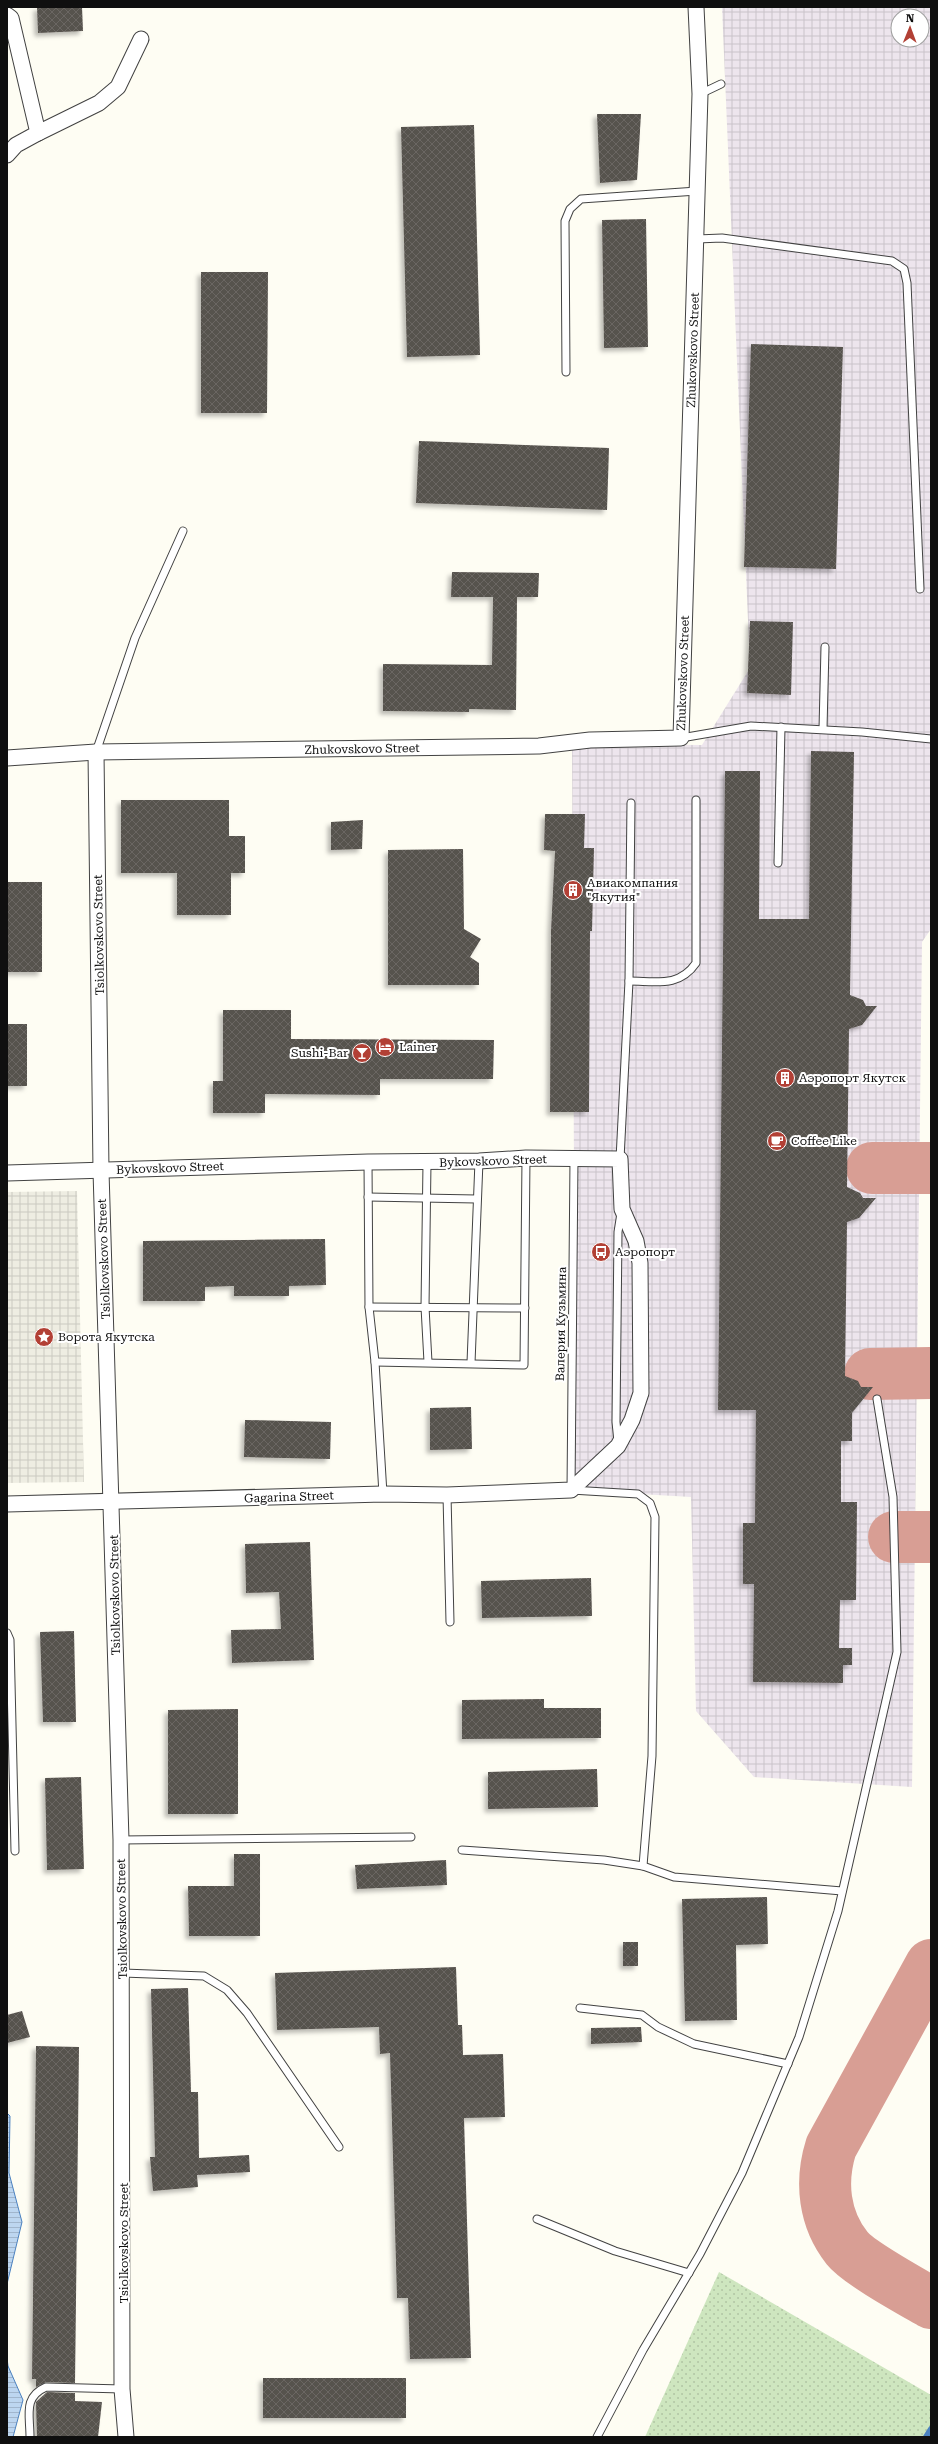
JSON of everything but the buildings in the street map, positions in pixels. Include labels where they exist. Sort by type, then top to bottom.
[{"type":"street","name":"Zhukovskovo Street","points":[[7,758],[96,752],[539,746],[590,740],[681,738],[697,239],[700,94],[696,7]]},
{"type":"street","points":[[7,15],[11,18],[38,133]]},
{"type":"street","points":[[7,154],[16,145],[98,103],[118,87],[141,39]]},
{"type":"street","name":"Tsiolkovskovo Street","points":[[96,752],[101,1171],[113,1502],[121,1840],[123,1973],[122,2389],[126,2437]]},
{"type":"street","name":"Bykovskovo Street","points":[[7,1173],[368,1162],[428,1163],[526,1158],[620,1159]]},
{"type":"street","points":[[570,1490],[618,1446],[632,1420],[641,1393],[640,1263],[636,1241],[622,1209],[620,1159]]},
{"type":"street","name":"Gagarina Street","points":[[7,1504],[570,1490]]},
{"type":"lane","points":[[700,94],[721,84]]},
{"type":"lane","points":[[566,372],[565,221],[570,209],[581,199],[697,190]]},
{"type":"lane","points":[[697,239],[722,238],[892,261],[904,269],[907,291],[920,589]]},
{"type":"lane","points":[[96,752],[135,638],[183,531]]},
{"type":"lane","points":[[823,730],[825,647]]},
{"type":"lane","points":[[681,738],[752,726],[931,739]]},
{"type":"lane","points":[[778,864],[781,727]]},
{"type":"lane","points":[[629,981],[671,982],[688,974],[696,963],[696,800]]},
{"type":"lane","points":[[620,1159],[629,981],[631,803]]},
{"type":"lane","points":[[375,1362],[524,1365],[526,1158]]},
{"type":"lane","name":"Валерия Кузьмина","points":[[570,1490],[574,1158]]},
{"type":"lane","points":[[471,1363],[476,1199],[479,1161]]},
{"type":"lane","points":[[368,1162],[369,1307],[375,1362],[383,1494]]},
{"type":"lane","points":[[428,1163],[425,1306],[428,1362]]},
{"type":"lane","points":[[368,1197],[476,1199]]},
{"type":"lane","points":[[618,1446],[616,1422],[618,1232],[622,1209]]},
{"type":"lane","points":[[369,1307],[425,1306],[525,1308]]},
{"type":"lane","points":[[597,2437],[643,2350],[689,2273],[742,2173],[799,2037],[842,1891],[897,1652],[893,1496],[877,1399]]},
{"type":"lane","points":[[570,1490],[638,1494],[650,1503],[655,1518],[652,1756],[644,1866]]},
{"type":"lane","points":[[448,1494],[450,1622]]},
{"type":"lane","points":[[7,1633],[10,1640],[15,1851]]},
{"type":"lane","points":[[121,1840],[411,1837]]},
{"type":"lane","points":[[462,1850],[604,1860],[644,1866],[674,1877],[842,1891]]},
{"type":"lane","points":[[123,1973],[204,1976],[227,1990],[247,2013],[339,2148]]},
{"type":"lane","points":[[580,2008],[642,2015],[658,2027],[694,2044],[788,2064]]},
{"type":"lane","points":[[537,2219],[615,2251],[689,2273]]},
{"type":"lane","points":[[30,2437],[30,2403],[35,2392],[46,2387],[122,2389]]},
{"type":"shaded area","points":[[722,7],[931,7],[931,929],[922,942],[912,1787],[754,1777],[696,1711],[691,1497],[571,1490],[574,1174],[572,744],[702,745],[750,668]]},
{"type":"shaded area","name":"Ворота Якутска","points":[[77,1191],[84,1482],[7,1483],[7,1192]]},
{"type":"green space","points":[[719,2272],[931,2395],[931,2437],[645,2437]]},
{"type":"water","points":[[7,2113],[10,2116],[9,2173],[22,2222],[7,2284]]},
{"type":"water","points":[[7,2358],[8,2366],[23,2400],[13,2437],[7,2437]]},
{"type":"waterway","points":[[926,2437],[931,2429]]},
{"type":"taxiway","points":[[872,1168],[931,1168]]},
{"type":"taxiway","points":[[870,1374],[931,1373]]},
{"type":"taxiway","points":[[894,1537],[931,1537]]},
{"type":"taxiway","points":[[931,1965],[831,2147],[825,2187],[826,2200],[833,2225],[847,2248],[874,2269],[931,2303]]},
{"type":"place","name":"Авиакомпания \"Якутия\"","points":[[573,890]]},
{"type":"place","name":"Lainer","points":[[385,1047]]},
{"type":"place","name":"Sushi-Bar","points":[[362,1053]]},
{"type":"place","name":"Аэропорт Якутск","points":[[785,1078]]},
{"type":"place","name":"Coffee Like","points":[[777,1141]]},
{"type":"place","name":"Аэропорт","points":[[601,1252]]},
{"type":"place","name":"Ворота Якутска","points":[[44,1337]]}]
